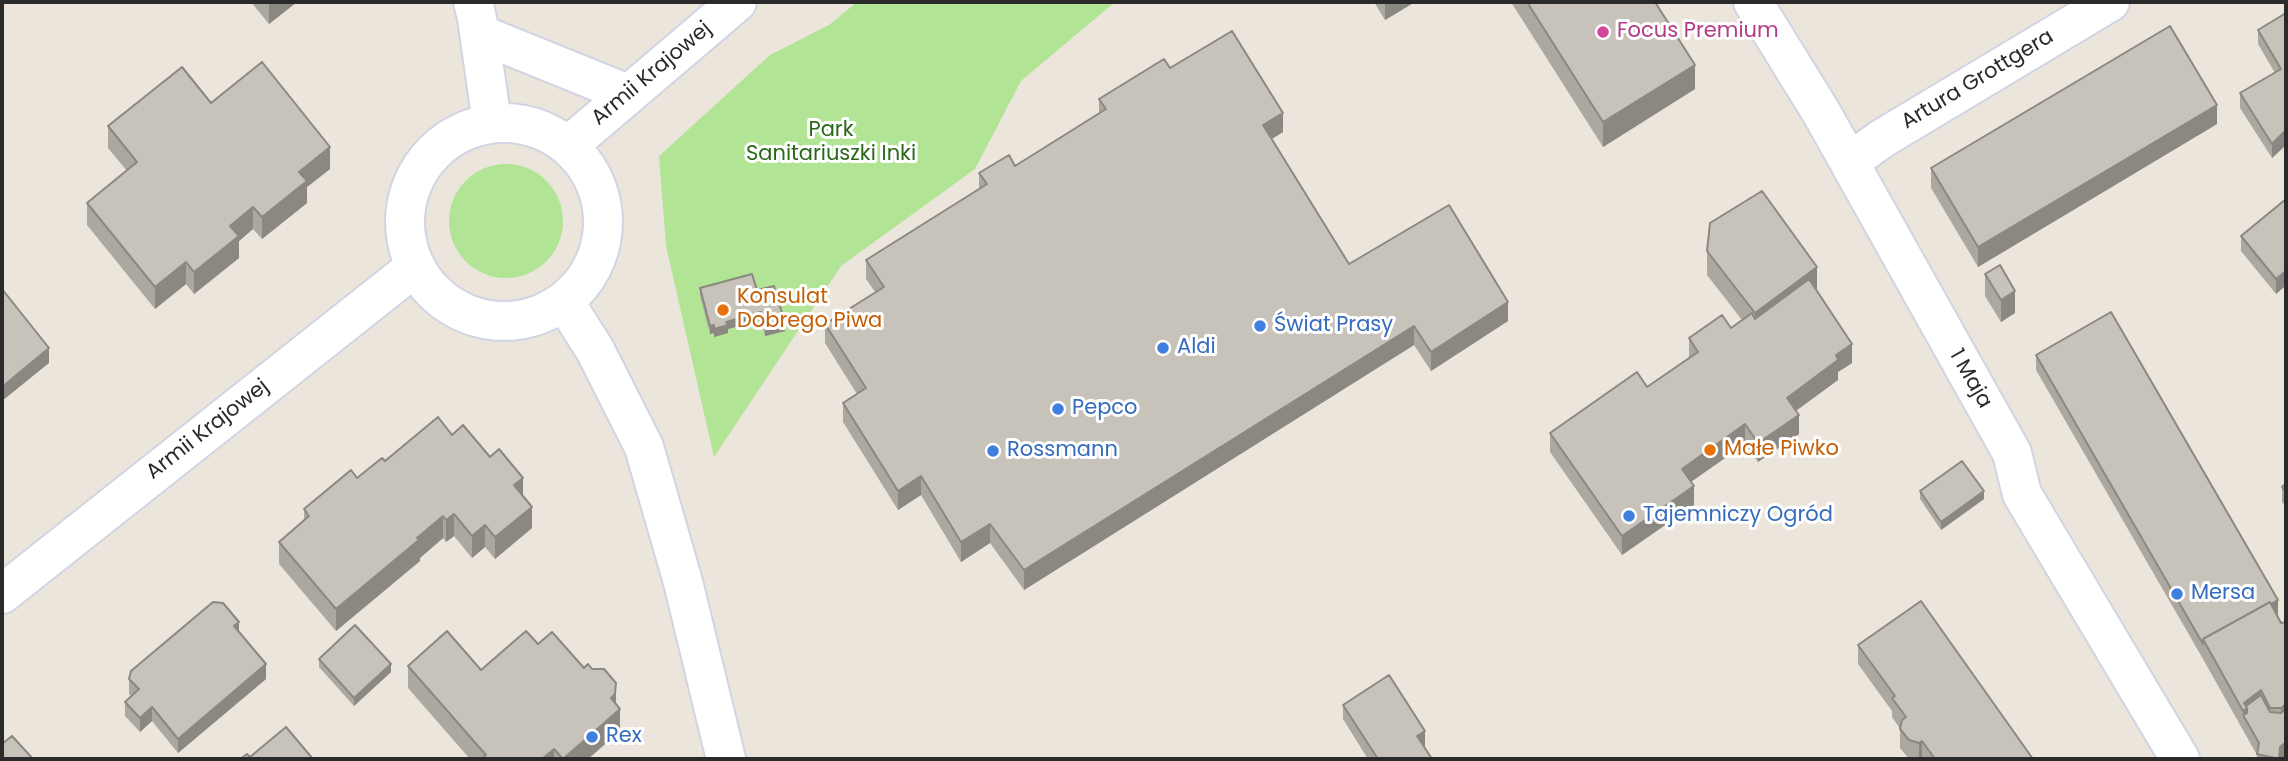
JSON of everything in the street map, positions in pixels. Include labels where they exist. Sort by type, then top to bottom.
[{"type":"street","name":"Armii Krajowej","points":[[568,146],[737,2]]},
{"type":"street","name":"1 Maja","points":[[1753,2],[1821,112],[2012,453],[2022,494],[2180,759]]},
{"type":"street","name":"Artura Grottgera","points":[[1849,162],[1883,138],[2110,2]]},
{"type":"street","points":[[476,18],[628,94]]},
{"type":"street","points":[[476,18],[492,123]]},
{"type":"street","points":[[492,123],[519,124],[545,131],[568,146],[587,168],[600,195],[603,224],[598,254],[584,280],[564,301],[533,318],[499,322],[465,314],[435,295],[415,267],[404,230],[408,192],[426,159],[456,134],[492,123]]},
{"type":"street","name":"Armii Krajowej","points":[[2,594],[415,267]]},
{"type":"street","points":[[564,301],[595,351],[643,447],[683,582],[726,759]]},
{"type":"green space","name":"Park Sanitariuszki Inki","points":[[857,2],[1115,2],[1021,81],[975,169],[841,266],[714,457],[666,246],[659,156],[770,55],[829,25]]},
{"type":"green space","points":[[506,164],[528,168],[538,173],[554,189],[559,199],[563,221],[559,243],[554,253],[538,269],[528,274],[506,278],[484,274],[474,269],[458,253],[453,243],[449,221],[453,199],[458,189],[474,173],[484,168]]},
{"type":"building","points":[[1527,2],[1655,2],[1695,65],[1603,122]]},
{"type":"building","points":[[2286,13],[2286,130],[2272,144],[2240,93],[2281,69],[2258,30]]},
{"type":"building","points":[[2170,26],[2217,105],[1978,247],[1931,168]]},
{"type":"building","points":[[1232,31],[1283,113],[1263,125],[1349,264],[1449,205],[1508,302],[1431,352],[1414,326],[1024,570],[990,524],[961,542],[921,476],[898,491],[843,403],[866,388],[825,324],[884,287],[866,260],[987,184],[979,173],[1009,155],[1015,166],[1106,109],[1099,99],[1164,59],[1170,68]]},
{"type":"building","points":[[262,62],[330,147],[299,172],[307,181],[262,217],[253,207],[230,226],[239,236],[194,272],[186,262],[155,287],[87,203],[137,162],[108,126],[182,67],[211,103]]},
{"type":"building","points":[[1762,191],[1817,267],[1755,313],[1707,251],[1710,223]]},
{"type":"building","points":[[2286,199],[2286,271],[2276,279],[2241,236]]},
{"type":"building","points":[[2000,265],[2015,291],[2001,300],[1985,274]]},
{"type":"building","points":[[752,274],[757,290],[774,286],[785,323],[765,328],[761,312],[726,322],[728,325],[714,329],[714,325],[710,326],[700,288]]},
{"type":"building","points":[[1809,279],[1852,344],[1836,355],[1838,360],[1787,398],[1799,415],[1758,443],[1745,424],[1682,469],[1694,486],[1622,536],[1550,433],[1637,372],[1647,387],[1698,352],[1689,338],[1722,315],[1731,328],[1752,313],[1755,319]]},
{"type":"building","points":[[2,289],[49,348],[2,387]]},
{"type":"building","points":[[2111,312],[2278,600],[2203,639],[2203,644],[2036,355]]},
{"type":"building","points":[[438,417],[452,435],[463,425],[490,457],[499,449],[523,478],[514,485],[532,507],[495,537],[485,525],[472,536],[454,514],[446,520],[443,516],[417,538],[420,539],[336,609],[279,542],[309,516],[304,509],[351,470],[357,478],[382,458],[385,461]]},
{"type":"building","points":[[1962,461],[1984,491],[1941,522],[1920,491]]},
{"type":"building","points":[[1921,601],[2033,759],[1935,759],[1922,741],[1919,743],[1909,740],[1900,729],[1902,720],[1906,717],[1892,698],[1895,696],[1858,645]]},
{"type":"building","points":[[213,602],[223,603],[239,622],[234,626],[266,664],[178,739],[152,707],[140,718],[125,702],[139,689],[129,679],[131,671]]},
{"type":"building","points":[[2270,602],[2281,623],[2286,622],[2286,704],[2281,708],[2270,708],[2261,690],[2244,703],[2247,708],[2243,711],[2203,639]]},
{"type":"building","points":[[355,625],[391,664],[354,698],[319,659]]},
{"type":"building","points":[[447,631],[481,670],[526,631],[538,644],[552,632],[584,668],[588,664],[592,669],[604,669],[616,683],[615,694],[611,698],[620,709],[563,759],[554,749],[542,759],[482,759],[486,755],[408,666]]},
{"type":"building","points":[[1389,675],[1425,731],[1417,736],[1432,759],[1378,759],[1343,705]]},
{"type":"building","points":[[2261,695],[2270,712],[2281,713],[2286,709],[2286,742],[2280,747],[2279,759],[2257,754],[2259,743],[2243,715],[2247,713],[2246,706]]},
{"type":"building","points":[[286,727],[313,759],[240,759],[247,754],[250,757]]},
{"type":"building","points":[[12,736],[33,759],[2,759],[2,744]]},
{"type":"place","name":"Focus Premium","points":[[1603,32]]},
{"type":"place","name":"Konsulat Dobrego Piwa","points":[[723,310]]},
{"type":"place","name":"Świat Prasy","points":[[1260,326]]},
{"type":"place","name":"Aldi","points":[[1163,348]]},
{"type":"place","name":"Pepco","points":[[1058,409]]},
{"type":"place","name":"Małe Piwko","points":[[1710,450]]},
{"type":"place","name":"Rossmann","points":[[993,451]]},
{"type":"place","name":"Tajemniczy Ogród","points":[[1629,516]]},
{"type":"place","name":"Mersa","points":[[2177,594]]},
{"type":"place","name":"Rex","points":[[592,737]]}]
